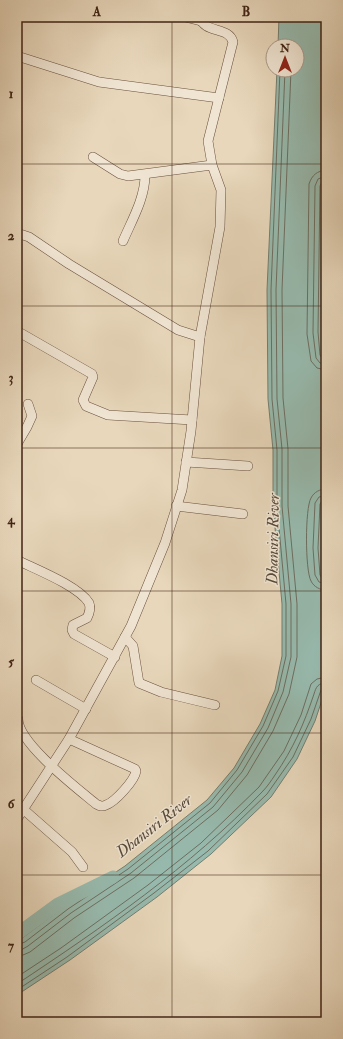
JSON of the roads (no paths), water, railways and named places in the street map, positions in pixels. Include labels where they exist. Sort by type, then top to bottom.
[{"type":"street","points":[[17,819],[69,740],[126,637],[162,549],[182,490],[192,420],[200,337],[220,227],[222,190],[212,165],[208,141],[233,42],[230,36],[207,27],[201,19],[185,17]]},
{"type":"street","points":[[17,56],[99,82],[219,98]]},
{"type":"street","points":[[93,157],[124,176],[145,175],[212,165]]},
{"type":"street","points":[[123,241],[145,185],[145,175]]},
{"type":"street","points":[[17,233],[29,237],[69,264],[178,330],[200,337]]},
{"type":"street","points":[[17,331],[92,374],[93,377],[83,400],[86,406],[108,415],[192,420]]},
{"type":"street","points":[[17,444],[32,416],[28,404]]},
{"type":"street","points":[[186,462],[248,466]]},
{"type":"street","points":[[176,506],[243,514]]},
{"type":"street","points":[[17,560],[62,582],[77,592],[88,602],[90,609],[87,618],[73,624],[72,630],[74,634],[115,657]]},
{"type":"street","points":[[126,637],[133,646],[139,683],[161,692],[216,705]]},
{"type":"street","points":[[36,680],[86,709]]},
{"type":"street","points":[[18,719],[22,734],[51,767],[100,806],[110,803],[135,776],[135,769],[69,740]]},
{"type":"street","points":[[23,810],[72,852],[83,867]]},
{"type":"water","name":"Dhansiri River","points":[[279,17],[326,17],[326,134],[322,332],[326,371],[326,463],[322,548],[326,595],[326,688],[315,721],[297,759],[271,797],[211,854],[157,897],[70,960],[17,995],[17,942],[66,905],[125,866],[207,800],[234,768],[260,724],[275,690],[282,656],[282,604],[273,506],[273,450],[268,399],[267,290],[277,78],[305,78],[305,38],[278,38]]},
{"type":"waterway","name":"Dhansiri River","points":[[17,934],[58,904],[113,877]]}]
